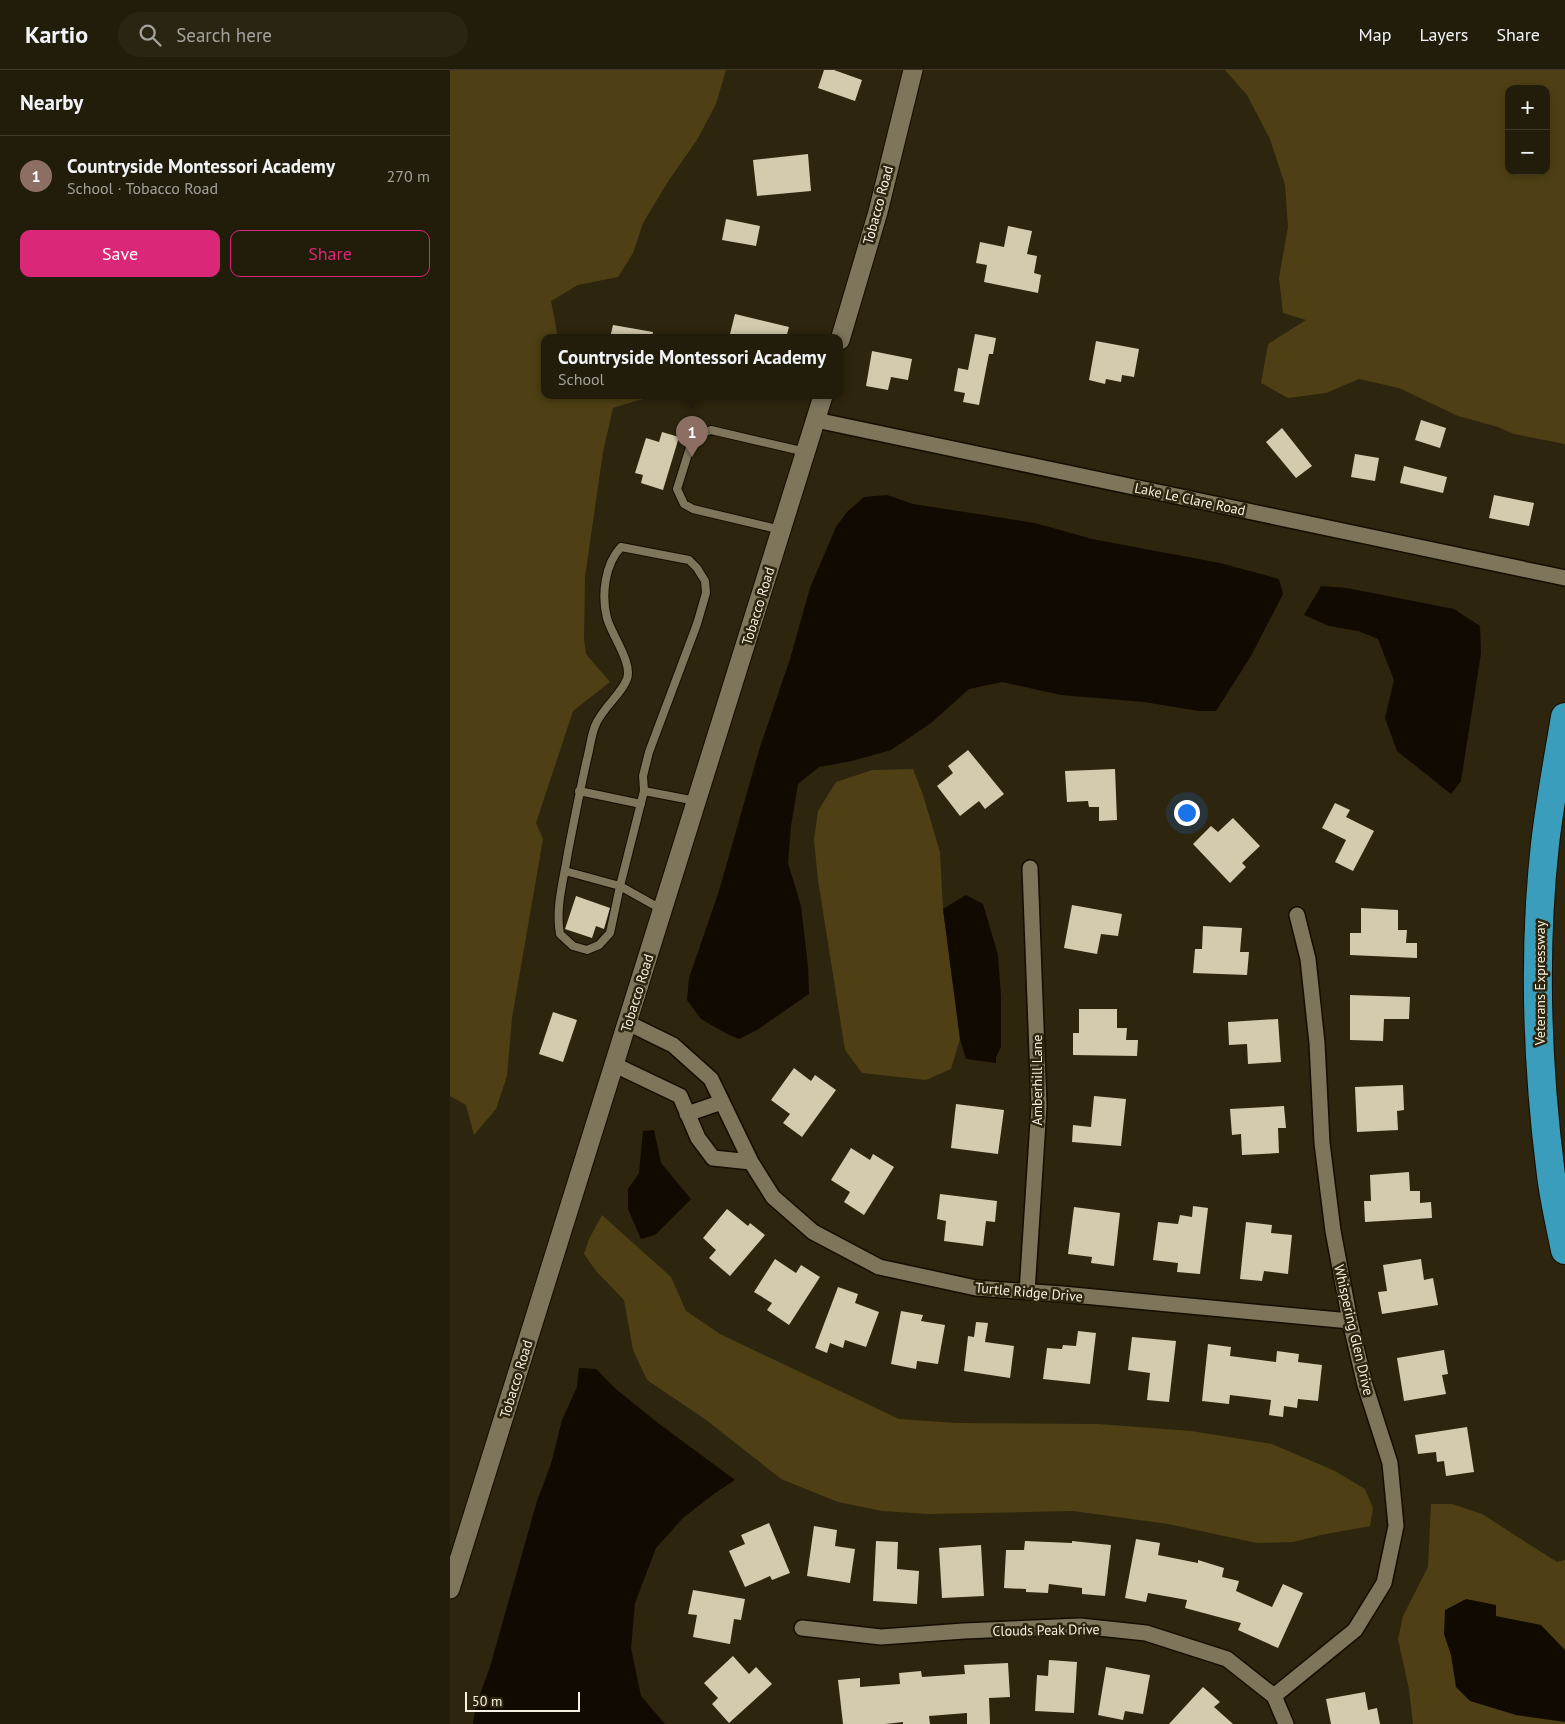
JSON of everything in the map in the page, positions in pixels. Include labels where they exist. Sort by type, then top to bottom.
[{"type":"highway","name":"Veterans Expressway","points":[[1565,716],[1545,844],[1540,902],[1538,969],[1542,1095],[1551,1177],[1565,1250]]},
{"type":"street","name":"Tobacco Road","points":[[842,334],[878,212],[913,70]]},
{"type":"street","name":"Tobacco Road","points":[[450,1589],[822,399]]},
{"type":"street","name":"Lake Le Clare Road","points":[[816,420],[1565,578]]},
{"type":"street","name":"Amberhill Lane","points":[[1027,1292],[1039,1106],[1030,868]]},
{"type":"street","name":"Whispering Glen Drive","points":[[1274,1696],[1355,1630],[1384,1583],[1396,1526],[1390,1463],[1365,1385],[1350,1320],[1332,1222],[1322,1143],[1317,1043],[1308,959],[1298,915]]},
{"type":"street","name":"Turtle Ridge Drive","points":[[628,1023],[672,1045],[711,1080],[751,1162],[773,1197],[813,1232],[879,1267],[976,1288],[1350,1320]]},
{"type":"street","points":[[614,1066],[680,1096],[698,1138],[713,1158],[751,1162]]},
{"type":"street","points":[[688,1114],[722,1102]]},
{"type":"street","name":"Clouds Peak Drive","points":[[802,1628],[881,1637],[1080,1626],[1146,1633],[1227,1659],[1274,1696],[1286,1724]]},
{"type":"lane","points":[[782,530],[693,509],[684,504],[677,489],[692,441],[699,434],[711,430],[806,452]]},
{"type":"lane","points":[[621,547],[689,560],[697,568],[704,581],[706,593],[697,624],[649,752],[644,776],[644,791],[610,933],[599,945],[587,950],[573,946],[560,934],[557,918],[579,791],[595,727],[602,712],[626,679],[628,670],[607,618],[605,594],[608,568],[614,555],[621,547]]},
{"type":"lane","points":[[579,791],[641,804]]},
{"type":"lane","points":[[644,791],[697,802]]},
{"type":"lane","points":[[565,872],[620,886],[663,910]]},
{"type":"shaded area","points":[[450,70],[726,70],[716,104],[697,140],[669,180],[643,223],[633,253],[618,277],[578,285],[551,301],[557,334],[541,334],[541,399],[643,399],[613,408],[603,452],[585,577],[584,639],[586,654],[610,682],[573,711],[536,823],[543,839],[512,1018],[507,1076],[496,1109],[474,1135],[466,1105],[450,1096]]},
{"type":"shaded area","points":[[1225,70],[1565,70],[1565,444],[1514,434],[1498,427],[1458,416],[1399,388],[1359,379],[1326,393],[1288,398],[1261,383],[1268,344],[1306,320],[1283,313],[1279,278],[1288,227],[1285,185],[1270,139],[1247,95]]},
{"type":"shaded area","points":[[887,495],[913,504],[1035,523],[1092,539],[1220,563],[1279,579],[1283,594],[1251,656],[1216,711],[1199,711],[1144,702],[1061,695],[1002,682],[969,689],[931,723],[891,750],[852,761],[819,767],[798,784],[791,826],[788,863],[801,906],[808,966],[809,994],[757,1030],[739,1039],[701,1019],[687,1000],[689,978],[719,891],[760,747],[790,659],[810,588],[836,527],[847,512],[864,497]]},
{"type":"shaded area","points":[[1321,586],[1347,588],[1454,609],[1480,626],[1481,653],[1461,781],[1451,794],[1397,751],[1385,718],[1394,680],[1378,639],[1358,631],[1329,626],[1304,615]]},
{"type":"shaded area","points":[[913,769],[940,852],[943,909],[960,1039],[951,1069],[926,1080],[862,1073],[845,1050],[818,880],[814,840],[818,811],[836,782],[872,770]]},
{"type":"shaded area","points":[[966,895],[983,904],[998,955],[1001,997],[1001,1047],[996,1057],[996,1063],[966,1059],[960,1039],[943,909]]},
{"type":"shaded area","points":[[654,1130],[661,1163],[691,1199],[655,1235],[641,1239],[628,1209],[628,1189],[639,1173],[643,1131]]},
{"type":"shaded area","points":[[602,1215],[671,1277],[686,1311],[720,1334],[899,1419],[957,1423],[1098,1424],[1191,1431],[1272,1444],[1335,1471],[1365,1489],[1373,1508],[1370,1526],[1293,1542],[1257,1543],[1168,1524],[1073,1511],[928,1514],[882,1511],[838,1502],[781,1479],[705,1419],[647,1380],[633,1350],[624,1300],[596,1271],[584,1254],[589,1239]]},
{"type":"shaded area","points":[[579,1368],[596,1369],[617,1390],[658,1423],[735,1480],[683,1518],[656,1548],[635,1603],[631,1648],[641,1696],[665,1724],[473,1724],[476,1705],[490,1667],[537,1501],[551,1464],[562,1420],[577,1387]]},
{"type":"shaded area","points":[[1431,1504],[1452,1504],[1482,1514],[1557,1562],[1565,1560],[1565,1724],[1413,1724],[1409,1689],[1398,1639],[1403,1616],[1428,1567]]},
{"type":"shaded area","points":[[1466,1599],[1496,1605],[1496,1616],[1541,1625],[1565,1650],[1565,1722],[1516,1715],[1470,1701],[1456,1687],[1451,1655],[1444,1634],[1445,1610]]},
{"type":"building","points":[[824,70],[834,70],[862,80],[855,101],[818,88]]},
{"type":"building","points":[[808,154],[811,191],[757,196],[753,160]]},
{"type":"building","points":[[726,219],[760,226],[756,246],[722,240]]},
{"type":"building","points":[[1008,226],[1032,231],[1027,254],[1037,256],[1034,273],[1041,275],[1038,293],[984,282],[987,265],[976,263],[980,242],[1004,247]]},
{"type":"building","points":[[735,314],[789,327],[787,334],[730,334]]},
{"type":"building","points":[[613,325],[653,332],[653,334],[611,334]]},
{"type":"building","points":[[975,334],[996,338],[993,354],[989,354],[979,405],[963,402],[965,393],[954,391],[958,368],[968,370]]},
{"type":"building","points":[[1096,341],[1139,349],[1134,377],[1122,375],[1121,382],[1106,379],[1105,384],[1089,380]]},
{"type":"building","points":[[872,351],[912,359],[908,380],[891,377],[888,390],[866,386]]},
{"type":"building","points":[[1421,420],[1446,428],[1440,448],[1415,440]]},
{"type":"building","points":[[1282,428],[1312,466],[1296,478],[1266,442]]},
{"type":"building","points":[[662,432],[679,437],[663,490],[641,483],[643,475],[635,473],[646,438],[659,442]]},
{"type":"building","points":[[1355,454],[1379,458],[1375,481],[1351,477]]},
{"type":"building","points":[[1404,466],[1447,477],[1443,493],[1400,483]]},
{"type":"building","points":[[1494,495],[1534,503],[1529,526],[1489,518]]},
{"type":"building","points":[[968,750],[1004,794],[985,809],[979,801],[960,816],[937,786],[953,773],[948,766]]},
{"type":"building","points":[[1115,769],[1117,820],[1099,821],[1099,807],[1089,807],[1088,801],[1067,802],[1065,771]]},
{"type":"building","points":[[1335,803],[1350,810],[1346,817],[1374,831],[1353,871],[1335,862],[1346,840],[1322,828]]},
{"type":"building","points":[[1233,818],[1260,846],[1242,863],[1246,867],[1230,883],[1193,844],[1211,826],[1218,832]]},
{"type":"building","points":[[576,896],[610,908],[604,929],[596,926],[592,938],[565,929]]},
{"type":"building","points":[[1072,905],[1122,914],[1118,936],[1101,934],[1097,954],[1064,948]]},
{"type":"building","points":[[1361,908],[1398,910],[1398,930],[1407,930],[1406,943],[1417,943],[1417,958],[1350,955],[1350,933],[1361,933]]},
{"type":"building","points":[[1203,926],[1242,928],[1240,952],[1249,952],[1247,975],[1193,973],[1195,949],[1202,949]]},
{"type":"building","points":[[1350,995],[1410,997],[1409,1019],[1384,1019],[1383,1041],[1350,1040]]},
{"type":"building","points":[[1079,1009],[1117,1009],[1117,1028],[1127,1028],[1126,1040],[1138,1040],[1137,1056],[1073,1055],[1073,1033],[1079,1033]]},
{"type":"building","points":[[553,1012],[577,1020],[563,1062],[539,1054]]},
{"type":"building","points":[[1278,1019],[1281,1062],[1248,1064],[1247,1044],[1229,1045],[1228,1022]]},
{"type":"building","points":[[794,1068],[811,1081],[815,1075],[836,1090],[802,1137],[783,1123],[790,1114],[771,1100]]},
{"type":"building","points":[[1403,1085],[1404,1110],[1397,1111],[1398,1130],[1357,1132],[1355,1087]]},
{"type":"building","points":[[1094,1096],[1126,1099],[1121,1146],[1072,1142],[1073,1125],[1091,1127]]},
{"type":"building","points":[[956,1104],[1004,1110],[998,1154],[951,1148]]},
{"type":"building","points":[[1284,1106],[1286,1128],[1278,1128],[1279,1153],[1242,1155],[1241,1134],[1232,1135],[1230,1109]]},
{"type":"building","points":[[851,1148],[870,1160],[873,1154],[894,1167],[864,1215],[844,1202],[850,1192],[831,1180]]},
{"type":"building","points":[[1409,1172],[1410,1191],[1420,1191],[1420,1203],[1431,1202],[1432,1218],[1365,1222],[1364,1201],[1371,1201],[1370,1175]]},
{"type":"building","points":[[940,1194],[997,1201],[995,1222],[986,1221],[983,1246],[944,1241],[946,1221],[937,1219]]},
{"type":"building","points":[[1193,1206],[1208,1208],[1200,1274],[1177,1272],[1178,1263],[1153,1260],[1158,1222],[1178,1224],[1180,1215],[1192,1217]]},
{"type":"building","points":[[1074,1207],[1120,1213],[1114,1266],[1091,1263],[1092,1257],[1068,1254]]},
{"type":"building","points":[[727,1209],[748,1226],[750,1223],[765,1235],[730,1276],[709,1258],[716,1250],[703,1238]]},
{"type":"building","points":[[1246,1222],[1272,1225],[1271,1233],[1292,1235],[1288,1274],[1264,1271],[1262,1281],[1240,1279]]},
{"type":"building","points":[[775,1259],[796,1273],[801,1265],[820,1277],[789,1325],[767,1310],[772,1303],[754,1292]]},
{"type":"building","points":[[1421,1259],[1424,1280],[1433,1278],[1438,1305],[1382,1314],[1378,1292],[1387,1291],[1383,1265]]},
{"type":"building","points":[[838,1287],[858,1294],[855,1303],[879,1312],[866,1347],[845,1340],[843,1348],[830,1343],[827,1353],[815,1348]]},
{"type":"building","points":[[901,1311],[923,1315],[921,1321],[945,1325],[938,1364],[917,1361],[916,1369],[891,1364]]},
{"type":"building","points":[[976,1322],[988,1323],[985,1342],[1014,1346],[1010,1378],[964,1371],[968,1336],[974,1337]]},
{"type":"building","points":[[1078,1331],[1096,1333],[1090,1384],[1043,1379],[1047,1348],[1062,1349],[1063,1345],[1076,1346]]},
{"type":"building","points":[[1132,1337],[1176,1341],[1169,1402],[1147,1400],[1150,1373],[1128,1370]]},
{"type":"building","points":[[1208,1344],[1231,1347],[1230,1356],[1276,1362],[1277,1351],[1299,1354],[1298,1362],[1322,1365],[1318,1401],[1298,1399],[1297,1408],[1284,1406],[1283,1417],[1269,1415],[1271,1400],[1230,1395],[1229,1404],[1202,1401]]},
{"type":"building","points":[[1444,1350],[1448,1374],[1442,1375],[1446,1394],[1404,1401],[1397,1358]]},
{"type":"building","points":[[1467,1427],[1474,1472],[1446,1476],[1444,1461],[1437,1462],[1436,1452],[1418,1454],[1415,1435]]},
{"type":"building","points":[[769,1523],[790,1573],[772,1580],[770,1576],[745,1587],[729,1551],[745,1544],[741,1535]]},
{"type":"building","points":[[814,1526],[837,1530],[835,1546],[855,1549],[850,1583],[807,1576]]},
{"type":"building","points":[[1136,1539],[1160,1543],[1158,1555],[1198,1563],[1198,1560],[1224,1568],[1222,1577],[1239,1581],[1236,1591],[1272,1607],[1283,1584],[1303,1593],[1278,1648],[1238,1630],[1241,1623],[1185,1608],[1187,1600],[1148,1593],[1146,1602],[1125,1598]]},
{"type":"building","points":[[876,1541],[898,1542],[897,1569],[919,1571],[917,1604],[873,1601]]},
{"type":"building","points":[[1025,1541],[1072,1543],[1072,1541],[1111,1545],[1105,1596],[1082,1594],[1082,1588],[1049,1584],[1048,1593],[1004,1588],[1006,1550],[1024,1550]]},
{"type":"building","points":[[981,1545],[984,1596],[942,1598],[939,1548]]},
{"type":"building","points":[[693,1590],[745,1599],[741,1620],[734,1619],[730,1644],[693,1637],[697,1615],[688,1614]]},
{"type":"building","points":[[733,1656],[749,1674],[756,1667],[772,1684],[729,1723],[712,1704],[718,1698],[704,1683]]},
{"type":"building","points":[[1049,1660],[1077,1662],[1074,1713],[1035,1711],[1037,1675],[1048,1676]]},
{"type":"building","points":[[1008,1663],[1010,1697],[989,1698],[990,1724],[967,1724],[967,1713],[929,1716],[930,1724],[903,1724],[903,1722],[843,1724],[838,1680],[860,1678],[860,1687],[900,1684],[899,1673],[921,1671],[922,1677],[965,1674],[964,1665]]},
{"type":"building","points":[[1106,1667],[1150,1675],[1143,1714],[1125,1711],[1123,1720],[1098,1715]]},
{"type":"building","points":[[1203,1687],[1220,1702],[1214,1707],[1233,1724],[1169,1724]]},
{"type":"building","points":[[1365,1692],[1368,1710],[1377,1708],[1380,1724],[1331,1724],[1326,1699]]},
{"type":"place","name":"Countryside Montessori Academy","points":[[692,457]]}]
